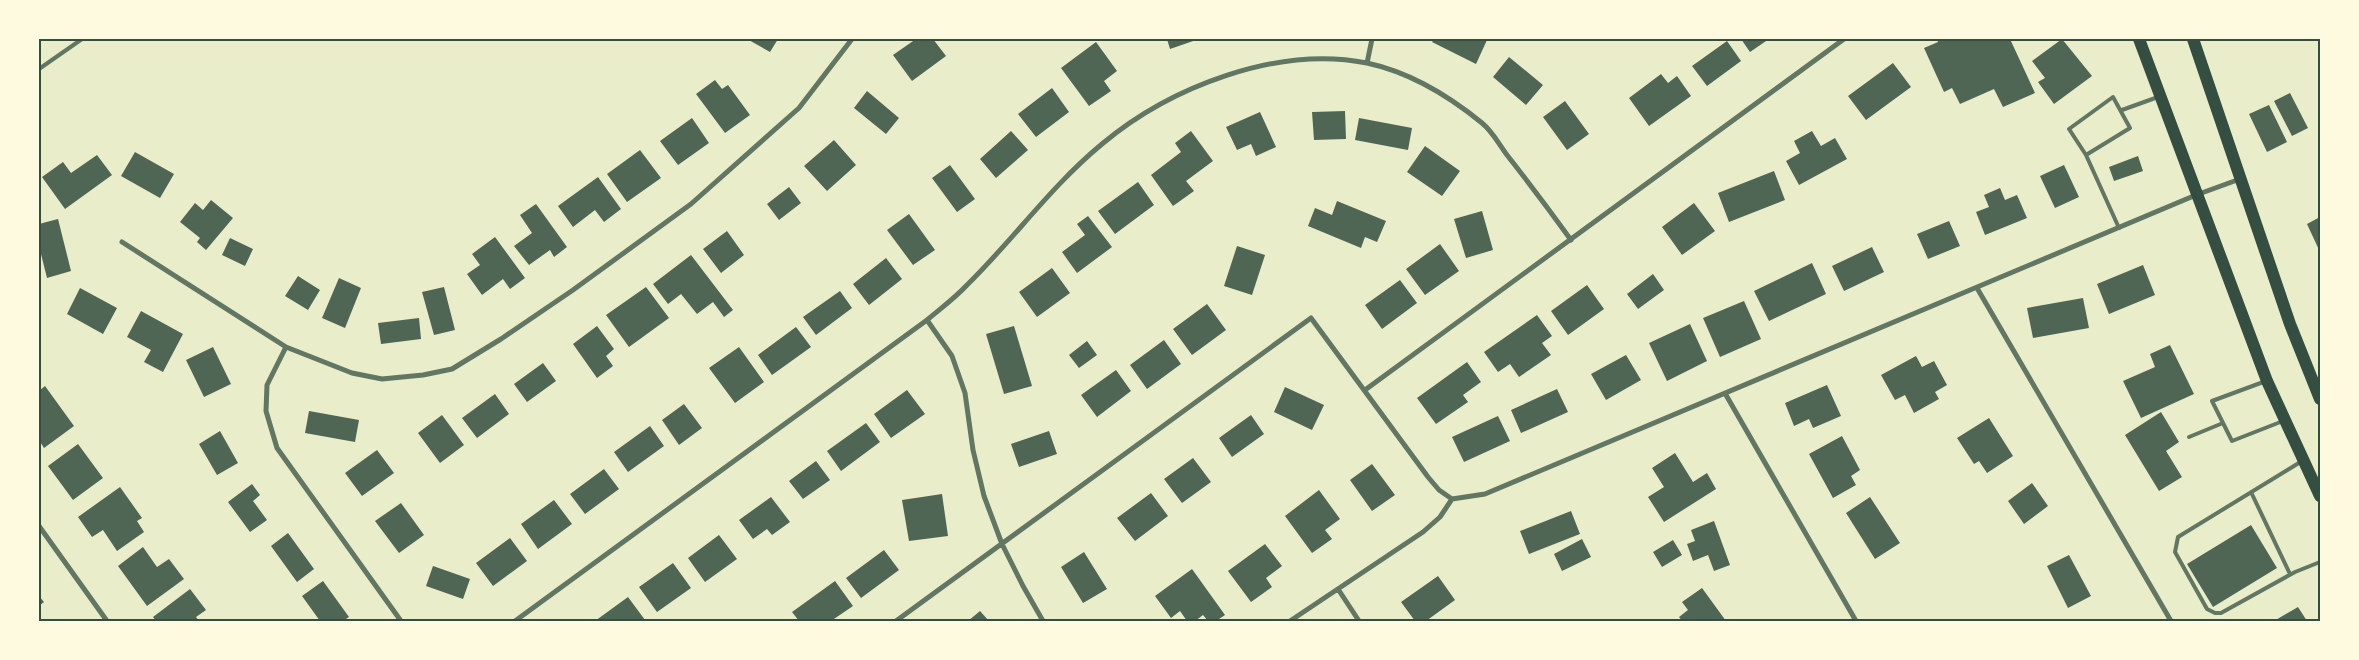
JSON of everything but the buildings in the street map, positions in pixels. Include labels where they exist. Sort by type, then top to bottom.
[{"type":"main road","points":[[2138,39],[2267,381],[2320,496]]},
{"type":"main road","points":[[2192,39],[2290,324],[2320,399]]},
{"type":"street","points":[[122,242],[286,347],[352,373],[382,378],[423,375],[452,369],[501,339],[573,290],[697,198],[799,108],[852,39]]},
{"type":"street","points":[[1367,63],[1372,39]]},
{"type":"street","points":[[1365,390],[1844,39]]},
{"type":"street","points":[[515,621],[927,320],[967,286],[1049,193],[1078,164],[1123,127],[1182,92],[1246,69],[1313,59],[1367,63],[1423,83],[1450,99],[1484,124],[1570,240]]},
{"type":"street","points":[[896,621],[1311,318],[1439,490],[1452,499],[1467,499],[1485,494],[1726,395],[2196,195],[2240,179]]},
{"type":"street","points":[[1977,288],[2171,621]]},
{"type":"street","points":[[927,320],[952,356],[965,393],[973,450],[984,496],[1002,544],[1023,586],[1044,621]]},
{"type":"street","points":[[286,347],[267,385],[266,411],[277,448],[401,621]]},
{"type":"street","points":[[1726,395],[1856,621]]},
{"type":"street","points":[[1290,621],[1423,532],[1440,517],[1452,499]]},
{"type":"street","points":[[39,526],[107,621]]},
{"type":"street","points":[[1338,589],[1359,621]]},
{"type":"lane","points":[[39,69],[79,39]]},
{"type":"lane","points":[[2122,110],[2160,96]]},
{"type":"lane","points":[[2086,155],[2130,128],[2122,110],[2113,97],[2069,129],[2086,155],[2119,228]]},
{"type":"lane","points":[[2267,381],[2212,401],[2232,441],[2285,421]]},
{"type":"lane","points":[[2189,437],[2223,423]]},
{"type":"lane","points":[[2303,460],[2178,537],[2175,552],[2207,609],[2215,613],[2221,613],[2290,574],[2320,562]]},
{"type":"lane","points":[[2251,492],[2290,574]]}]
